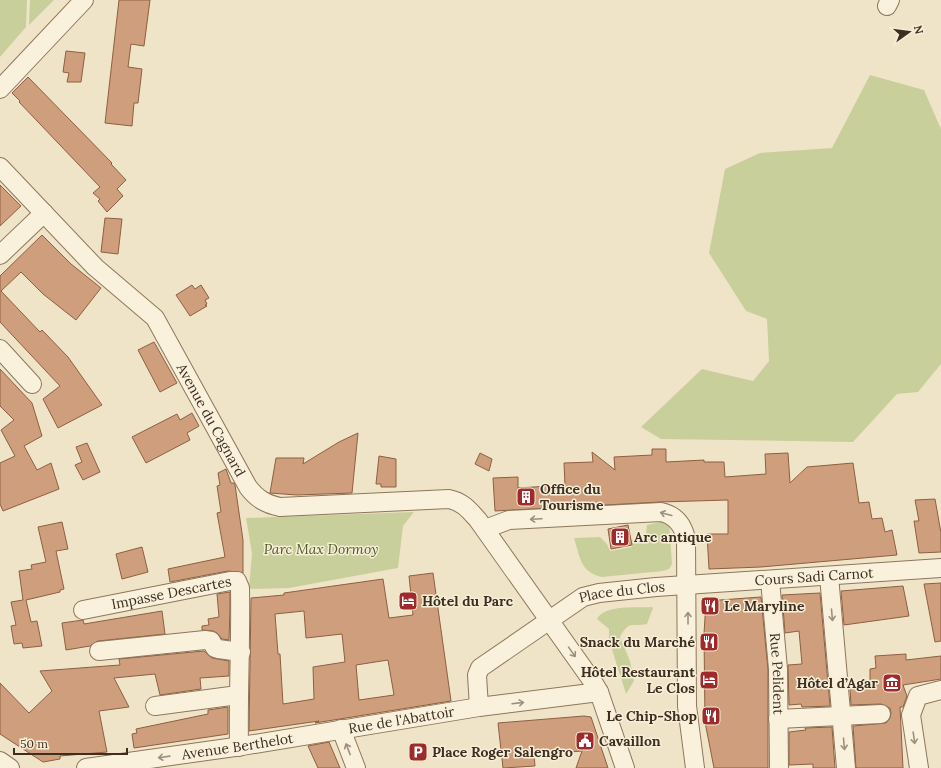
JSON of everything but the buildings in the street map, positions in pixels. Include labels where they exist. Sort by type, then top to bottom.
[{"type":"street","points":[[0,89],[84,0]]},
{"type":"street","name":"Avenue du Cagnard","points":[[0,167],[95,267],[155,318],[248,488],[260,500],[266,504],[280,507],[449,499],[457,500],[466,506],[485,529],[549,620]]},
{"type":"street","points":[[0,255],[44,213]]},
{"type":"street","points":[[0,349],[32,384]]},
{"type":"street","points":[[485,529],[509,520],[661,512],[669,514],[674,517],[684,530],[686,539],[687,586]]},
{"type":"street","name":"Cours Sadi Carnot","points":[[687,586],[941,568]]},
{"type":"street","points":[[829,576],[846,768]]},
{"type":"street","name":"Rue Pelident","points":[[770,580],[778,669],[779,768]]},
{"type":"street","name":"Impasse Descartes","points":[[82,610],[234,581],[240,588],[241,652]]},
{"type":"street","name":"Place du Clos","points":[[479,708],[477,675],[480,668],[577,600],[599,593],[687,586],[687,706],[695,768]]},
{"type":"street","points":[[549,620],[599,692],[625,768]]},
{"type":"street","points":[[99,651],[206,640],[211,641],[218,650],[241,652],[238,695],[239,747]]},
{"type":"street","points":[[919,768],[905,714],[918,696],[941,690]]},
{"type":"street","name":"Rue de l'Abattoir","points":[[356,768],[341,729],[599,692]]},
{"type":"street","points":[[155,706],[238,695]]},
{"type":"street","points":[[778,720],[841,715],[881,714]]},
{"type":"street","name":"Avenue Berthelot","points":[[86,768],[239,747],[341,729]]},
{"type":"street","points":[[0,761],[10,768]]},
{"type":"green space","points":[[0,0],[27,0],[26,27],[0,57]]},
{"type":"green space","points":[[30,0],[54,0],[29,25]]},
{"type":"green space","points":[[870,75],[924,90],[941,129],[941,364],[918,392],[897,394],[853,442],[661,439],[641,427],[702,369],[753,381],[769,361],[767,319],[746,311],[709,253],[725,169],[760,153],[832,148]]},
{"type":"green space","name":"Parc Max Dormoy","points":[[414,512],[403,526],[398,568],[289,588],[249,589],[252,553],[246,518]]},
{"type":"green space","points":[[669,520],[672,564],[669,569],[663,571],[602,577],[589,571],[582,563],[574,538],[600,537],[607,544],[610,551],[632,547],[632,540],[646,534],[647,525]]},
{"type":"green space","points":[[653,608],[647,624],[631,625],[626,628],[620,637],[630,661],[634,681],[626,694],[609,640],[609,629],[597,619],[601,614],[614,609]]},
{"type":"place","name":"Office du Tourisme","points":[[526,497]]},
{"type":"place","name":"Arc antique","points":[[620,537]]},
{"type":"place","name":"Hôtel du Parc","points":[[408,601]]},
{"type":"place","name":"Le Maryline","points":[[710,606]]},
{"type":"place","name":"Snack du Marché","points":[[709,642]]},
{"type":"place","name":"Hôtel Restaurant Le Clos","points":[[709,680]]},
{"type":"place","name":"Hôtel d’Agar","points":[[892,683]]},
{"type":"place","name":"Le Chip-Shop","points":[[711,716]]},
{"type":"place","name":"Cavaillon","points":[[585,741]]},
{"type":"place","name":"Place Roger Salengro","points":[[418,752]]}]
